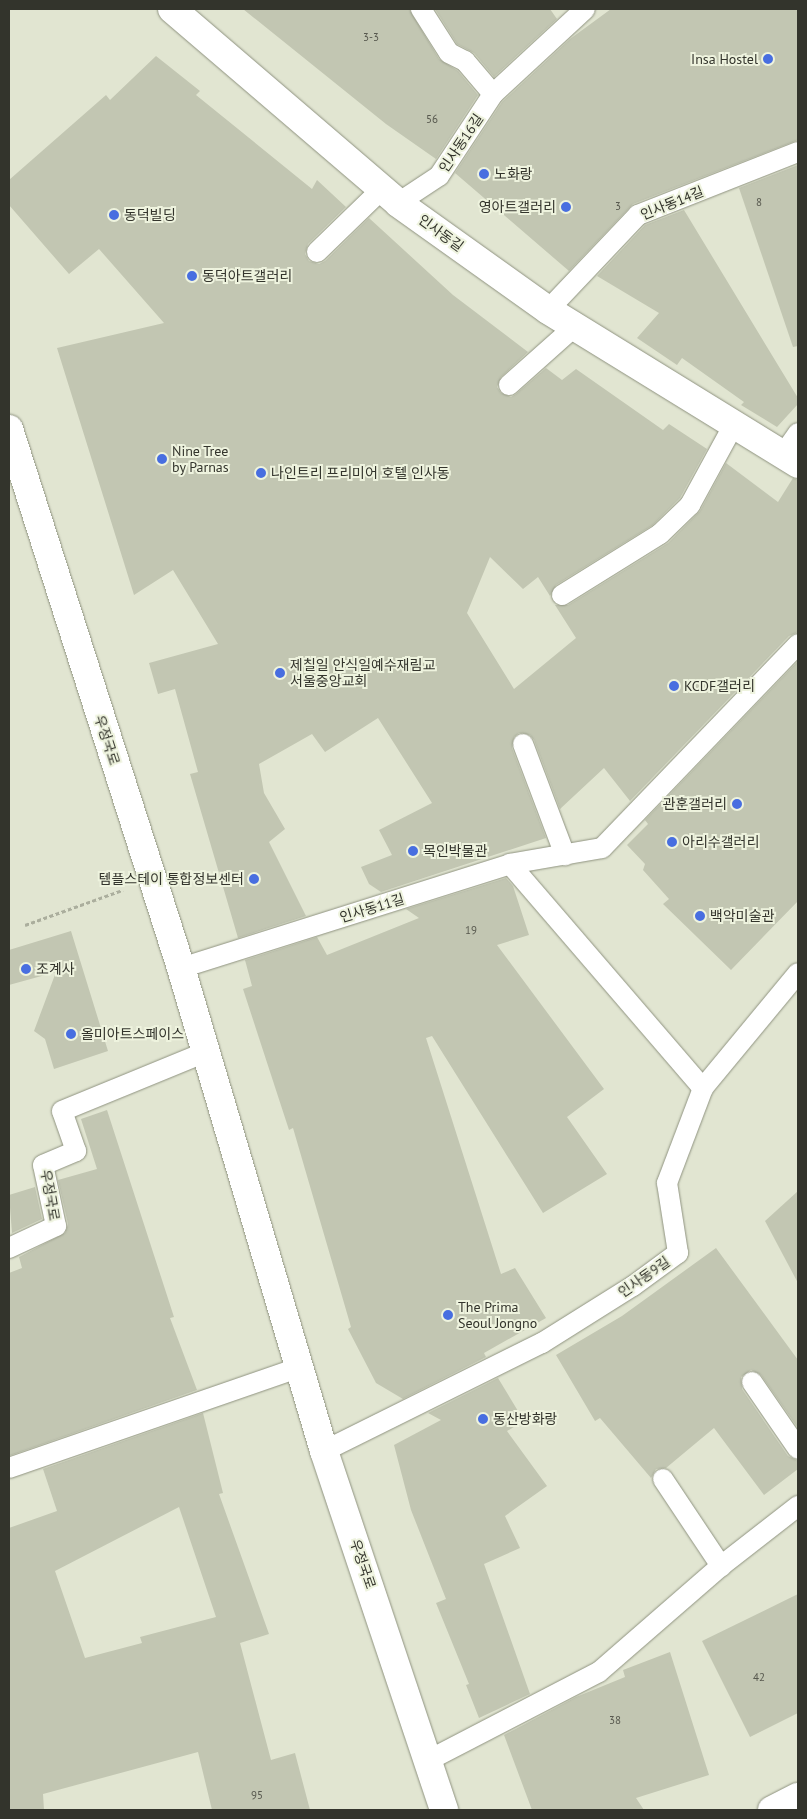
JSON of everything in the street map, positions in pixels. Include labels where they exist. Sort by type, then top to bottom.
[{"type":"main road","name":"인사동길","points":[[172,9],[391,196],[548,310],[790,460]]},
{"type":"main road","name":"우정국로","points":[[9,429],[181,968],[324,1451],[429,1760],[444,1810]]},
{"type":"main road","points":[[772,1810],[798,1797]]},
{"type":"lane","points":[[421,9],[449,53],[465,61],[493,94]]},
{"type":"lane","name":"인사동16길","points":[[317,252],[391,196],[439,176],[493,94],[582,10]]},
{"type":"lane","name":"인사동14길","points":[[548,310],[638,215],[798,152]]},
{"type":"lane","points":[[509,386],[574,326]]},
{"type":"lane","points":[[562,595],[660,534],[690,505],[733,426]]},
{"type":"lane","points":[[790,460],[798,433]]},
{"type":"lane","name":"인사동11길","points":[[181,968],[510,864],[602,848],[798,644]]},
{"type":"lane","points":[[523,744],[565,855]]},
{"type":"lane","points":[[510,864],[703,1088]]},
{"type":"lane","name":"인사동9길","points":[[324,1451],[542,1343],[633,1286],[678,1254],[667,1183],[703,1088],[798,973]]},
{"type":"lane","name":"우정국로","points":[[9,1248],[56,1226],[42,1165],[76,1151],[62,1111],[206,1052]]},
{"type":"lane","points":[[9,1468],[298,1368]]},
{"type":"lane","points":[[752,1382],[798,1449]]},
{"type":"lane","points":[[663,1479],[721,1566]]},
{"type":"lane","points":[[429,1760],[599,1672],[721,1566],[798,1506]]},
{"type":"path","points":[[25,925],[152,880]]},
{"type":"building","points":[[243,9],[409,9],[439,59],[458,71],[478,95],[436,159],[386,124]]},
{"type":"building","points":[[435,9],[550,9],[557,19],[494,77],[474,53],[457,44]]},
{"type":"building","points":[[611,9],[798,9],[798,140],[633,204],[569,271],[455,173],[502,102],[570,39]]},
{"type":"building","points":[[156,56],[200,91],[196,95],[312,189],[317,180],[346,207],[308,244],[305,254],[309,261],[319,264],[325,261],[369,218],[453,295],[528,352],[501,377],[497,387],[501,393],[511,397],[546,368],[562,380],[576,369],[663,430],[669,424],[707,449],[680,498],[653,525],[556,585],[550,596],[538,577],[523,589],[490,557],[467,613],[514,689],[576,638],[555,605],[568,605],[668,543],[700,511],[726,463],[778,502],[793,478],[798,480],[798,632],[789,636],[630,801],[604,768],[560,809],[534,740],[530,735],[519,733],[514,737],[512,748],[546,838],[381,892],[369,884],[361,867],[392,855],[379,830],[432,803],[378,718],[325,752],[312,734],[259,764],[264,793],[285,829],[269,842],[306,916],[238,938],[190,774],[198,772],[175,689],[158,694],[149,663],[218,644],[173,570],[134,595],[57,348],[164,323],[99,249],[69,274],[9,205],[9,180],[106,95],[110,100]]},
{"type":"building","points":[[798,165],[798,346],[793,347],[739,188]]},
{"type":"building","points":[[684,210],[798,398],[798,404],[777,427],[741,405],[744,402],[682,358],[677,365],[637,338],[659,313],[597,276],[645,225]]},
{"type":"building","points":[[798,661],[798,901],[731,970],[663,904],[669,899],[643,870],[645,864],[627,845],[648,824],[645,820]]},
{"type":"building","points":[[506,878],[513,886],[529,935],[497,945],[604,1089],[567,1117],[607,1174],[543,1213],[432,1036],[426,1038],[501,1274],[515,1268],[546,1318],[484,1353],[486,1357],[403,1399],[376,1383],[348,1329],[351,1327],[293,1128],[289,1130],[243,989],[252,986],[245,960],[317,937],[327,955],[419,918],[406,909]]},
{"type":"building","points":[[71,931],[108,1051],[54,1069],[45,1039],[34,1031],[56,972],[9,985],[9,950]]},
{"type":"building","points":[[107,1110],[174,1317],[170,1318],[197,1390],[9,1456],[9,1273],[22,1268],[19,1257],[65,1233],[68,1224],[58,1180],[97,1169],[81,1119]]},
{"type":"building","points":[[35,1187],[42,1219],[12,1233],[9,1195]]},
{"type":"building","points":[[798,1191],[798,1283],[765,1221]]},
{"type":"building","points":[[716,1248],[798,1360],[798,1428],[761,1375],[751,1370],[741,1377],[742,1389],[788,1456],[798,1461],[798,1469],[764,1495],[714,1428],[666,1468],[656,1469],[651,1478],[600,1418],[595,1421],[556,1355],[622,1316]]},
{"type":"building","points":[[498,1378],[524,1421],[507,1431],[547,1486],[505,1516],[520,1548],[484,1564],[530,1694],[479,1718],[466,1685],[469,1684],[436,1603],[446,1599],[411,1510],[394,1445],[441,1420],[428,1413]]},
{"type":"building","points":[[203,1413],[223,1493],[219,1494],[269,1634],[240,1643],[271,1760],[295,1753],[310,1810],[212,1810],[198,1752],[43,1794],[44,1810],[9,1810],[9,1528],[57,1511],[43,1469]],"holes":[[[179,1507],[216,1617],[140,1637],[142,1643],[85,1658],[55,1571]]]},
{"type":"building","points":[[798,1594],[798,1713],[750,1737],[702,1641]]},
{"type":"building","points":[[670,1652],[709,1775],[636,1798],[644,1810],[532,1810],[504,1735],[576,1697],[625,1677],[623,1670]]},
{"type":"place","name":"Insa Hostel","points":[[768,59]]},
{"type":"place","name":"노화랑","points":[[484,174]]},
{"type":"place","name":"영아트갤러리","points":[[566,207]]},
{"type":"place","name":"동덕빌딩","points":[[114,215]]},
{"type":"place","name":"동덕아트갤러리","points":[[192,276]]},
{"type":"place","name":"Nine Tree by Parnas","points":[[162,459]]},
{"type":"place","name":"나인트리 프리미어 호텔 인사동","points":[[261,473]]},
{"type":"place","name":"제칠일 안식일예수재림교 서울중앙교회","points":[[280,673]]},
{"type":"place","name":"KCDF갤러리","points":[[674,686]]},
{"type":"place","name":"관훈갤러리","points":[[737,804]]},
{"type":"place","name":"아리수갤러리","points":[[672,842]]},
{"type":"place","name":"목인박물관","points":[[413,851]]},
{"type":"place","name":"템플스테이 통합정보센터","points":[[254,879]]},
{"type":"place","name":"백악미술관","points":[[700,916]]},
{"type":"place","name":"조계사","points":[[26,969]]},
{"type":"place","name":"올미아트스페이스","points":[[71,1034]]},
{"type":"place","name":"The Prima Seoul Jongno","points":[[448,1315]]},
{"type":"place","name":"동산방화랑","points":[[483,1419]]}]
